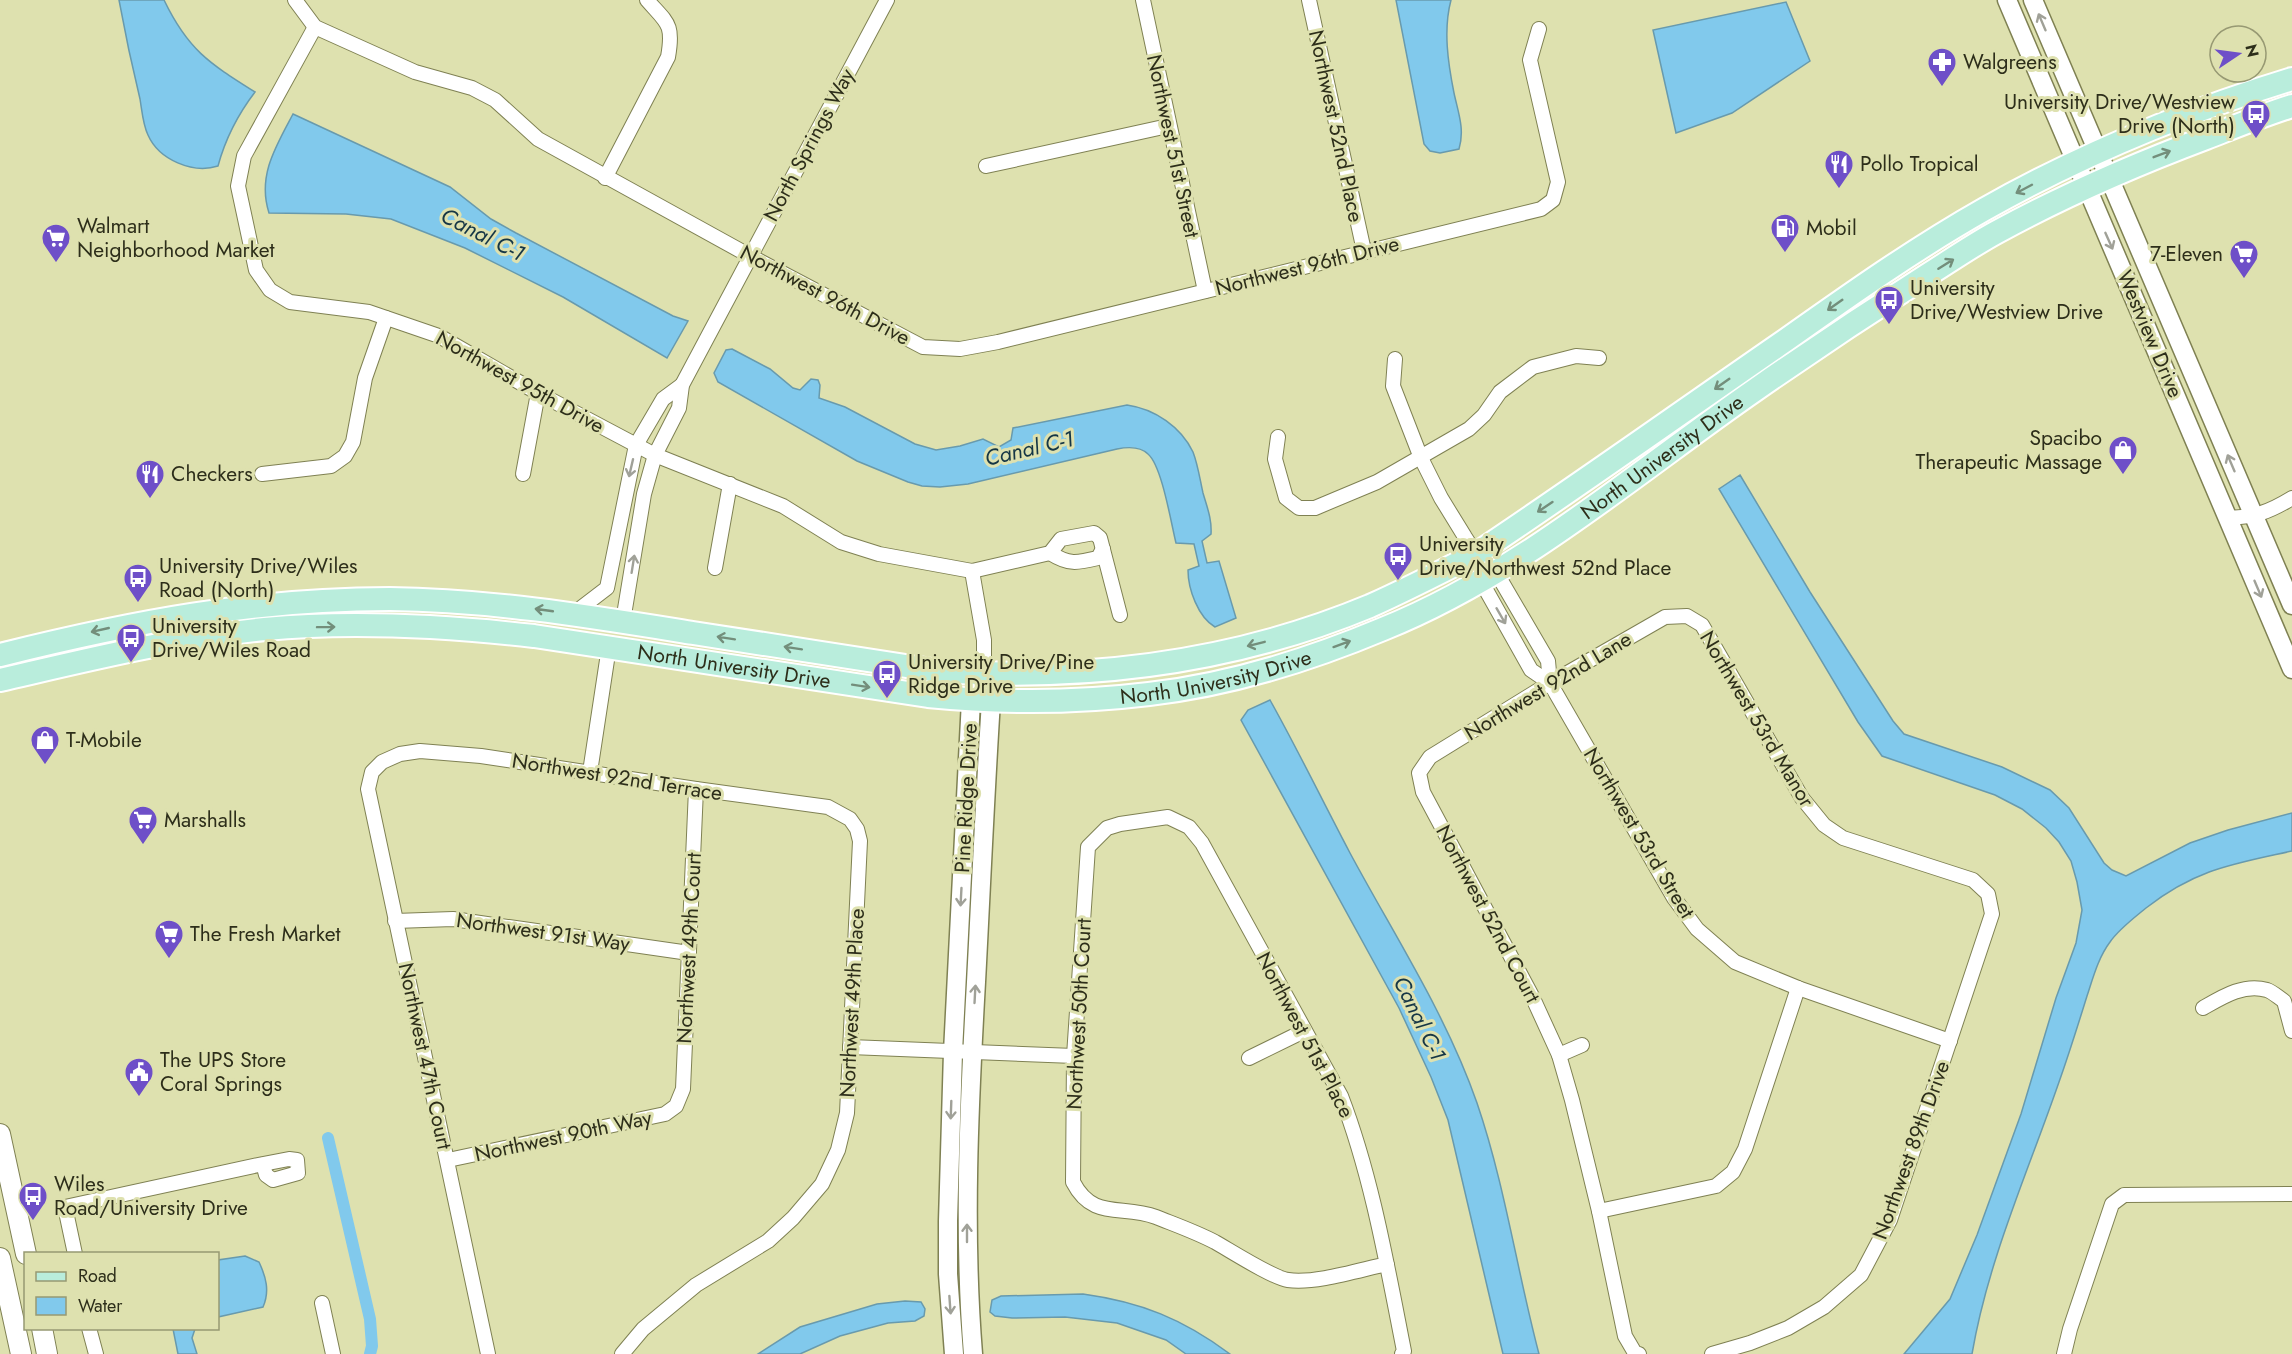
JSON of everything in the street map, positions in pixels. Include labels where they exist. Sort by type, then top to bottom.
[{"type":"main road","name":"North University Drive","points":[[0,655],[152,620],[260,605],[392,599],[480,603],[573,614],[938,671],[984,674],[1049,674],[1136,668],[1201,657],[1255,644],[1308,629],[1368,606],[1476,554],[1908,255],[1986,208],[2076,163],[2173,121],[2292,79]]},
{"type":"main road","name":"North University Drive","points":[[0,680],[177,642],[267,629],[382,626],[478,630],[554,639],[928,696],[981,700],[1059,701],[1149,694],[1258,672],[1385,629],[1489,577],[1611,494],[1755,390],[1994,233],[2136,164],[2292,106]]},
{"type":"main road","points":[[1755,390],[1772,359],[1770,351]]},
{"type":"main road","points":[[554,639],[571,633],[601,632],[623,621]]},
{"type":"main road","points":[[609,647],[617,640],[633,633],[676,639],[692,633]]},
{"type":"main road","points":[[0,1134],[26,1252]]},
{"type":"main road","points":[[0,1258],[21,1354]]},
{"type":"main road","points":[[42,1330],[47,1354]]},
{"type":"street","points":[[295,0],[315,27]]},
{"type":"street","points":[[605,178],[668,57],[671,39],[668,22],[647,0]]},
{"type":"street","name":"North Springs Way","points":[[623,621],[644,494],[655,455],[679,408],[682,385],[887,0]]},
{"type":"street","name":"Northwest 51st Street","points":[[1143,0],[1168,126],[1205,291]]},
{"type":"street","name":"Northwest 52nd Place","points":[[1309,0],[1364,251]]},
{"type":"street","name":"Westview Drive","points":[[2007,0],[2292,669]]},
{"type":"street","name":"Westview Drive","points":[[2033,0],[2292,605]]},
{"type":"street","name":"Northwest 96th Drive","points":[[315,27],[415,72],[472,88],[495,100],[538,139],[750,256],[923,347],[960,349],[998,342],[1540,209],[1553,200],[1558,182],[1530,60],[1539,29]]},
{"type":"street","name":"Northwest 95th Drive","points":[[315,27],[244,156],[238,186],[256,270],[270,290],[290,302],[369,312],[439,336],[538,393],[655,455],[783,506],[842,542],[879,554],[972,571],[1050,553],[1061,539],[1094,533],[1100,538],[1103,549],[1098,558],[1082,561],[1063,561],[1050,553]]},
{"type":"street","points":[[986,166],[1168,126]]},
{"type":"street","points":[[262,474],[331,466],[345,456],[353,442],[365,378],[386,318]]},
{"type":"street","points":[[1278,437],[1275,459],[1286,498],[1299,508],[1315,508],[1377,482],[1469,429],[1484,415],[1500,392],[1533,367],[1576,357],[1599,358]]},
{"type":"street","points":[[1395,359],[1393,386],[1421,458],[1441,498],[1476,554]]},
{"type":"street","name":"North Springs Way","points":[[573,614],[607,588],[636,445],[663,399],[682,385]]},
{"type":"street","points":[[523,474],[538,393]]},
{"type":"street","points":[[715,568],[730,484]]},
{"type":"street","points":[[2228,518],[2254,517],[2292,498]]},
{"type":"street","points":[[2235,536],[2254,517]]},
{"type":"street","points":[[1103,549],[1120,615]]},
{"type":"street","name":"Northwest 53rd Street","points":[[1476,554],[1489,577],[1514,640],[1531,670],[1550,683]]},
{"type":"street","points":[[972,571],[984,640],[984,674]]},
{"type":"street","name":"Northwest 53rd Street","points":[[1489,577],[1530,629],[1548,661],[1550,683],[1674,898],[1697,929],[1735,962],[1798,988],[1950,1041]]},
{"type":"street","name":"Northwest 92nd Lane","points":[[1419,773],[1430,757],[1550,683],[1665,616],[1687,616]]},
{"type":"street","name":"Northwest 53rd Manor","points":[[1687,616],[1702,626],[1802,798],[1824,825],[1843,838],[1973,880],[1989,894]]},
{"type":"street","points":[[1514,640],[1530,629]]},
{"type":"street","points":[[590,772],[609,647]]},
{"type":"street","name":"Pine Ridge Drive","points":[[954,1354],[948,1274],[953,1052],[984,674]]},
{"type":"street","name":"Pine Ridge Drive","points":[[973,1354],[967,1272],[981,700]]},
{"type":"street","name":"Northwest 92nd Terrace","points":[[382,762],[400,754],[420,751],[481,756],[828,807],[850,819]]},
{"type":"street","name":"Northwest 47th Court","points":[[382,762],[372,772],[368,789],[488,1354]]},
{"type":"street","name":"Northwest 52nd Court","points":[[1419,773],[1424,792],[1532,996],[1558,1055],[1572,1100],[1599,1211],[1625,1336],[1637,1353]]},
{"type":"street","name":"Northwest 49th Court","points":[[676,1106],[683,1089],[696,789]]},
{"type":"street","name":"Northwest 51st Place","points":[[1096,837],[1107,828],[1120,824],[1168,818],[1189,827],[1202,843],[1341,1096],[1358,1138],[1387,1264],[1404,1351],[1402,1354]]},
{"type":"street","name":"Northwest 49th Place","points":[[622,1354],[643,1329],[696,1285],[768,1241],[793,1218],[822,1184],[838,1150],[846,1113],[860,841],[857,829],[850,819]]},
{"type":"street","name":"Northwest 50th Court","points":[[1096,837],[1088,847],[1074,1056],[1073,1182],[1079,1193],[1087,1202],[1100,1207],[1152,1216],[1212,1240],[1284,1280],[1302,1282],[1387,1264]]},
{"type":"street","name":"Northwest 89th Drive","points":[[1712,1354],[1750,1343],[1788,1328],[1824,1307],[1861,1275],[1890,1221],[1992,914],[1989,894]]},
{"type":"street","name":"Northwest 91st Way","points":[[395,921],[453,919],[689,953]]},
{"type":"street","points":[[1599,1211],[1716,1186],[1733,1172],[1745,1149],[1798,988]]},
{"type":"street","points":[[2203,1008],[2228,993],[2267,990],[2284,1000],[2292,1031]]},
{"type":"street","points":[[1249,1058],[1304,1031]]},
{"type":"street","points":[[1558,1055],[1582,1045]]},
{"type":"street","points":[[850,1047],[1074,1056]]},
{"type":"street","name":"Northwest 90th Way","points":[[447,1160],[665,1114],[676,1106]]},
{"type":"street","points":[[75,1252],[65,1207],[263,1164]]},
{"type":"street","points":[[2064,1354],[2070,1329],[2112,1204],[2124,1195],[2292,1194]]},
{"type":"street","points":[[322,1303],[333,1354]]},
{"type":"street","points":[[89,1330],[96,1354]]},
{"type":"water","points":[[119,0],[164,0],[182,31],[201,54],[255,92],[233,127],[218,166],[198,168],[178,163],[160,152],[153,144],[144,122]]},
{"type":"water","points":[[1396,0],[1451,0],[1447,23],[1447,46],[1461,128],[1459,149],[1440,153],[1430,151],[1424,144]]},
{"type":"water","points":[[1786,2],[1810,61],[1732,113],[1676,133],[1653,30]]},
{"type":"water","name":"Canal C-1","points":[[293,114],[450,187],[491,219],[673,316],[688,321],[667,358],[563,297],[465,248],[391,219],[346,214],[269,213],[265,186],[267,174],[275,150]]},
{"type":"water","name":"Canal C-1","points":[[732,349],[770,369],[793,388],[800,390],[811,379],[818,380],[819,398],[845,407],[915,444],[936,450],[983,439],[999,447],[1011,440],[1013,428],[1127,405],[1157,415],[1182,435],[1193,452],[1211,523],[1211,534],[1202,541],[1207,563],[1219,561],[1236,618],[1215,627],[1199,610],[1188,577],[1188,570],[1199,566],[1194,544],[1176,543],[1158,470],[1145,451],[1121,448],[968,484],[922,486],[857,461],[718,382],[714,373],[726,350]]},
{"type":"water","points":[[1740,475],[1810,592],[1893,721],[1904,734],[2002,767],[2050,790],[2069,808],[2104,863],[2112,870],[2126,876],[2190,843],[2292,813],[2292,851],[2233,864],[2182,884],[2146,908],[2114,937],[2106,948],[2099,961],[2063,1071],[1998,1250],[1972,1354],[1904,1354],[1950,1299],[1977,1235],[2021,1114],[2056,998],[2076,943],[2082,910],[2077,882],[2071,861],[2059,842],[2022,809],[1995,795],[1882,756],[1858,722],[1719,489]]},
{"type":"water","name":"Canal C-1","points":[[1270,700],[1350,853],[1435,1006],[1464,1070],[1487,1134],[1539,1354],[1503,1354],[1448,1120],[1431,1077],[1399,1008],[1241,720],[1248,710]]},
{"type":"water","points":[[245,1256],[259,1262],[267,1290],[263,1307],[219,1317],[219,1260]]},
{"type":"water","points":[[1083,1294],[1124,1302],[1161,1314],[1195,1331],[1230,1354],[1186,1354],[1166,1340],[1117,1323],[1065,1317],[1012,1318],[995,1316],[990,1312],[992,1300],[1001,1296]]},
{"type":"water","points":[[921,1302],[925,1309],[924,1316],[915,1321],[888,1323],[840,1336],[800,1354],[758,1354],[800,1327],[877,1304]]},
{"type":"water","points":[[173,1330],[195,1330],[192,1338],[197,1354],[178,1354]]},
{"type":"waterway","points":[[328,1138],[370,1319],[372,1346],[370,1354]]},
{"type":"place","name":"Walgreens","points":[[1942,88]]},
{"type":"place","name":"University Drive/Westview Drive (North)","points":[[2256,140]]},
{"type":"place","name":"Pollo Tropical","points":[[1839,190]]},
{"type":"place","name":"Mobil","points":[[1785,254]]},
{"type":"place","name":"Walmart Neighborhood Market","points":[[56,264]]},
{"type":"place","name":"7-Eleven","points":[[2244,280]]},
{"type":"place","name":"University Drive/Westview Drive","points":[[1889,326]]},
{"type":"place","name":"Spacibo Therapeutic Massage","points":[[2123,476]]},
{"type":"place","name":"Checkers","points":[[150,500]]},
{"type":"place","name":"University Drive/Northwest 52nd Place","points":[[1398,582]]},
{"type":"place","name":"University Drive/Wiles Road (North)","points":[[138,604]]},
{"type":"place","name":"University Drive/Wiles Road","points":[[131,664]]},
{"type":"place","name":"University Drive/Pine Ridge Drive","points":[[887,700]]},
{"type":"place","name":"T-Mobile","points":[[45,766]]},
{"type":"place","name":"Marshalls","points":[[143,846]]},
{"type":"place","name":"The Fresh Market","points":[[169,960]]},
{"type":"place","name":"The UPS Store Coral Springs","points":[[139,1098]]},
{"type":"place","name":"Wiles Road/University Drive","points":[[33,1222]]}]
